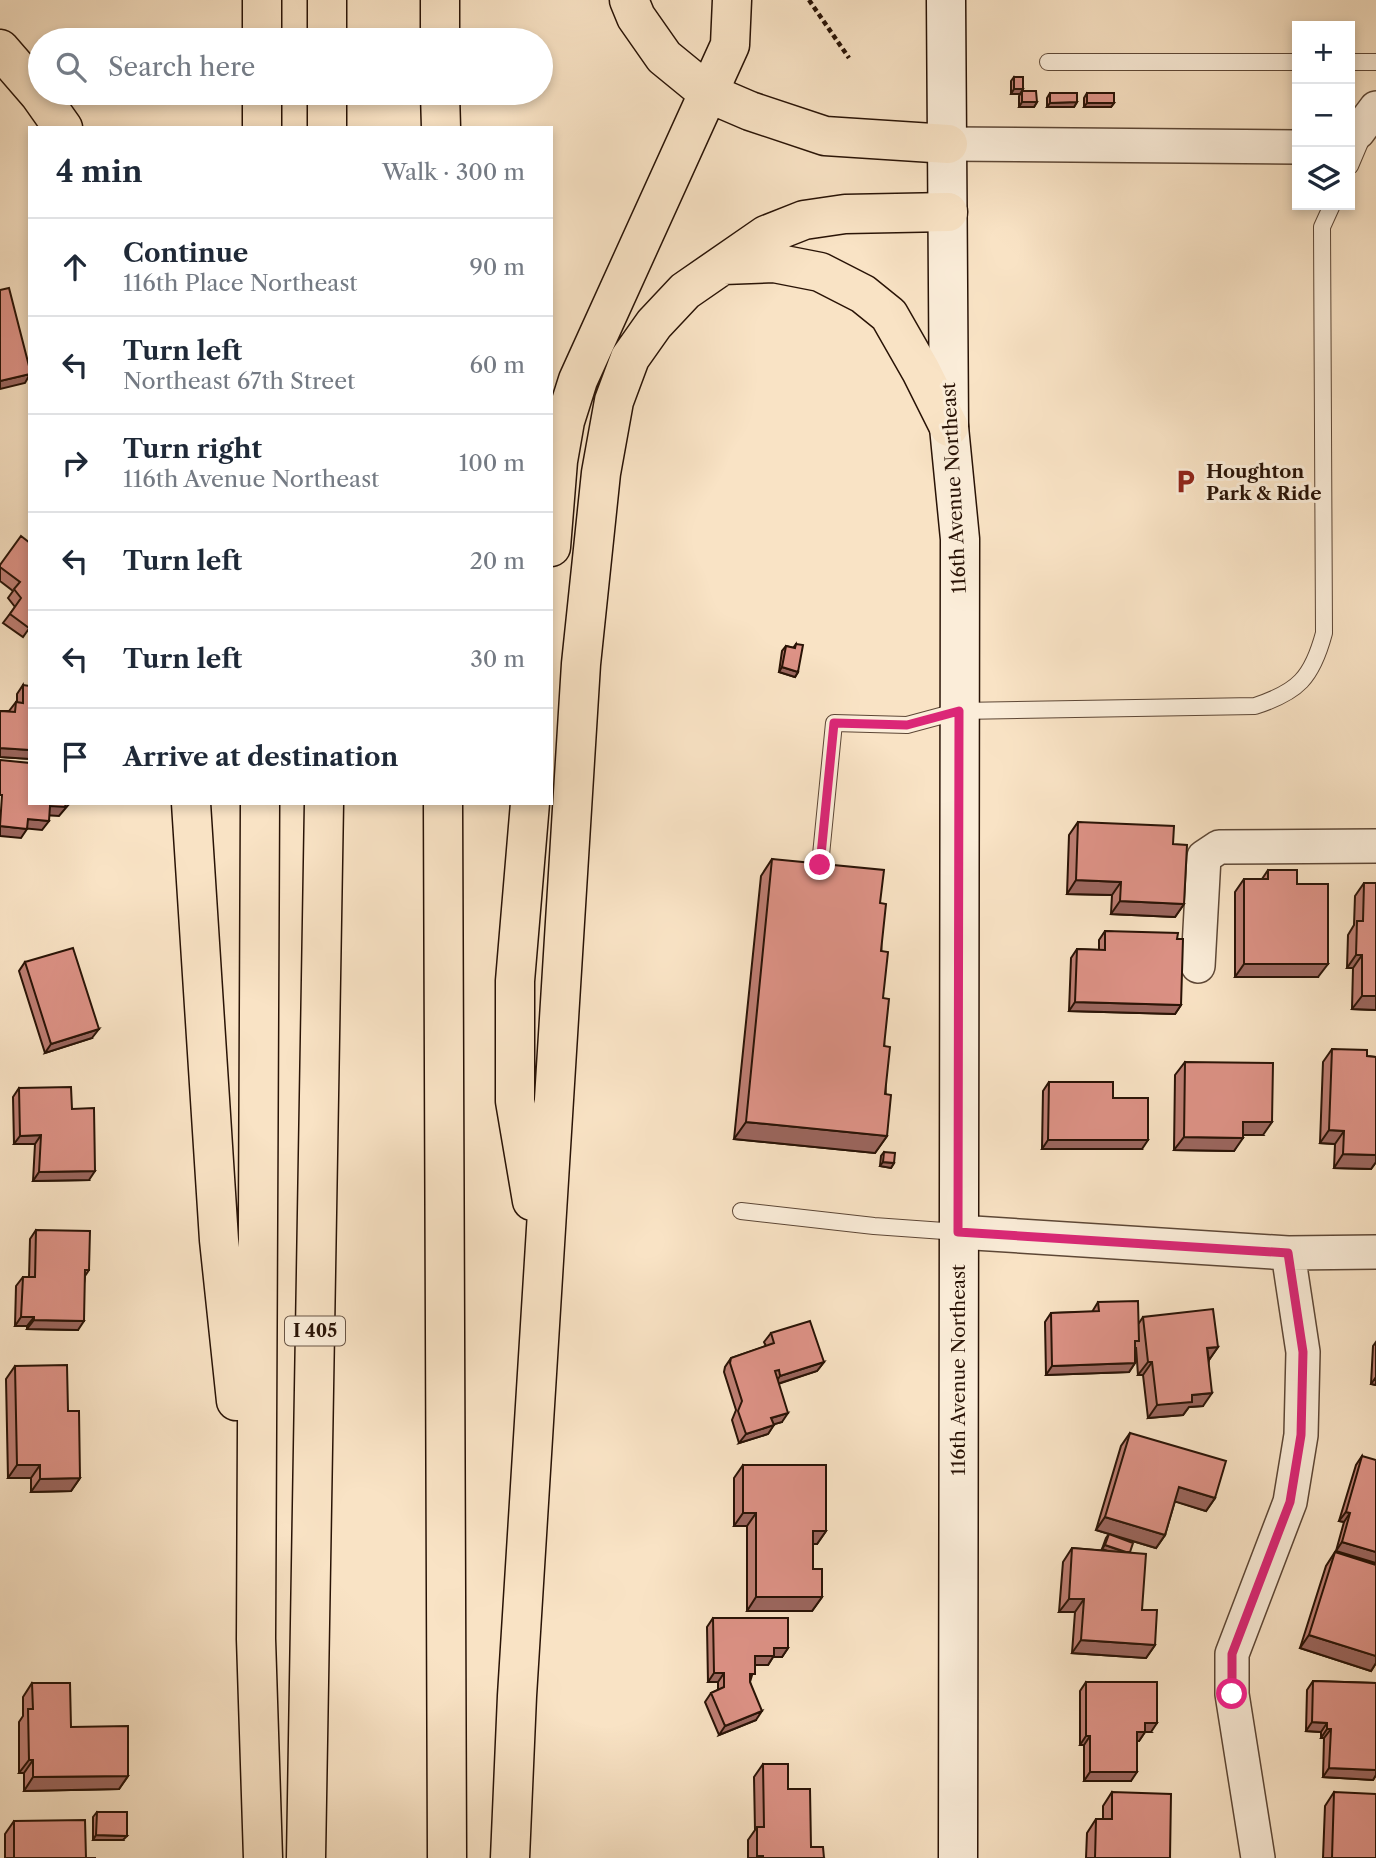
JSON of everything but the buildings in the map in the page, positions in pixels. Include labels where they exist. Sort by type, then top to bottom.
[{"type":"highway","points":[[262,0],[262,28]]},
{"type":"highway","points":[[327,0],[327,28]]},
{"type":"highway","points":[[440,0],[440,28]]},
{"type":"highway","points":[[629,0],[636,18],[664,57],[708,93],[750,111],[825,136],[948,144]]},
{"type":"highway","points":[[553,522],[558,461],[565,421],[578,380],[730,45],[732,0]]},
{"type":"highway","points":[[0,49],[28,81]]},
{"type":"highway","points":[[46,105],[61,126]]},
{"type":"highway","points":[[262,105],[262,126]]},
{"type":"highway","points":[[327,105],[327,126]]},
{"type":"highway","points":[[440,105],[441,126]]},
{"type":"highway","points":[[510,1858],[517,1696],[581,664],[601,473],[614,401],[630,358],[654,324],[685,291],[766,236],[804,220],[845,214],[948,212]]},
{"type":"highway","points":[[723,265],[774,263],[820,272],[863,294],[889,314],[949,427]]},
{"type":"highway","points":[[191,805],[219,1240],[239,1427],[256,1639]]},
{"type":"highway","points":[[260,805],[256,1639],[263,1858]]},
{"type":"highway","name":"I 405","points":[[306,1858],[324,805]]},
{"type":"highway","points":[[443,805],[447,1858]]},
{"type":"highway","points":[[530,805],[515,981],[515,1101],[543,1269]]},
{"type":"street","name":"116th Avenue Northeast","points":[[946,0],[949,427],[960,539],[958,1858]]},
{"type":"street","points":[[948,144],[1292,147]]},
{"type":"street","points":[[1198,966],[1204,857],[1219,847],[1376,846]]},
{"type":"street","points":[[958,1232],[1288,1253],[1376,1252]]},
{"type":"street","points":[[1258,1858],[1232,1694],[1232,1654],[1290,1502],[1301,1435],[1303,1352],[1288,1253]]},
{"type":"lane","points":[[1048,62],[1292,62]]},
{"type":"lane","points":[[1355,62],[1376,62]]},
{"type":"lane","points":[[1355,152],[1366,120]]},
{"type":"lane","points":[[820,865],[834,723],[907,725],[959,711],[1255,706],[1280,698],[1302,682],[1317,659],[1324,634],[1322,227],[1330,210]]},
{"type":"lane","points":[[741,1211],[873,1226],[958,1232]]},
{"type":"path","points":[[809,0],[849,58]]},
{"type":"place","name":"Houghton Park & Ride","points":[[1186,482]]},
{"type":"route","points":[[820,865],[834,723],[907,725],[959,711],[958,1232],[1288,1253],[1303,1352],[1301,1435],[1290,1502],[1232,1654],[1232,1694]]}]
